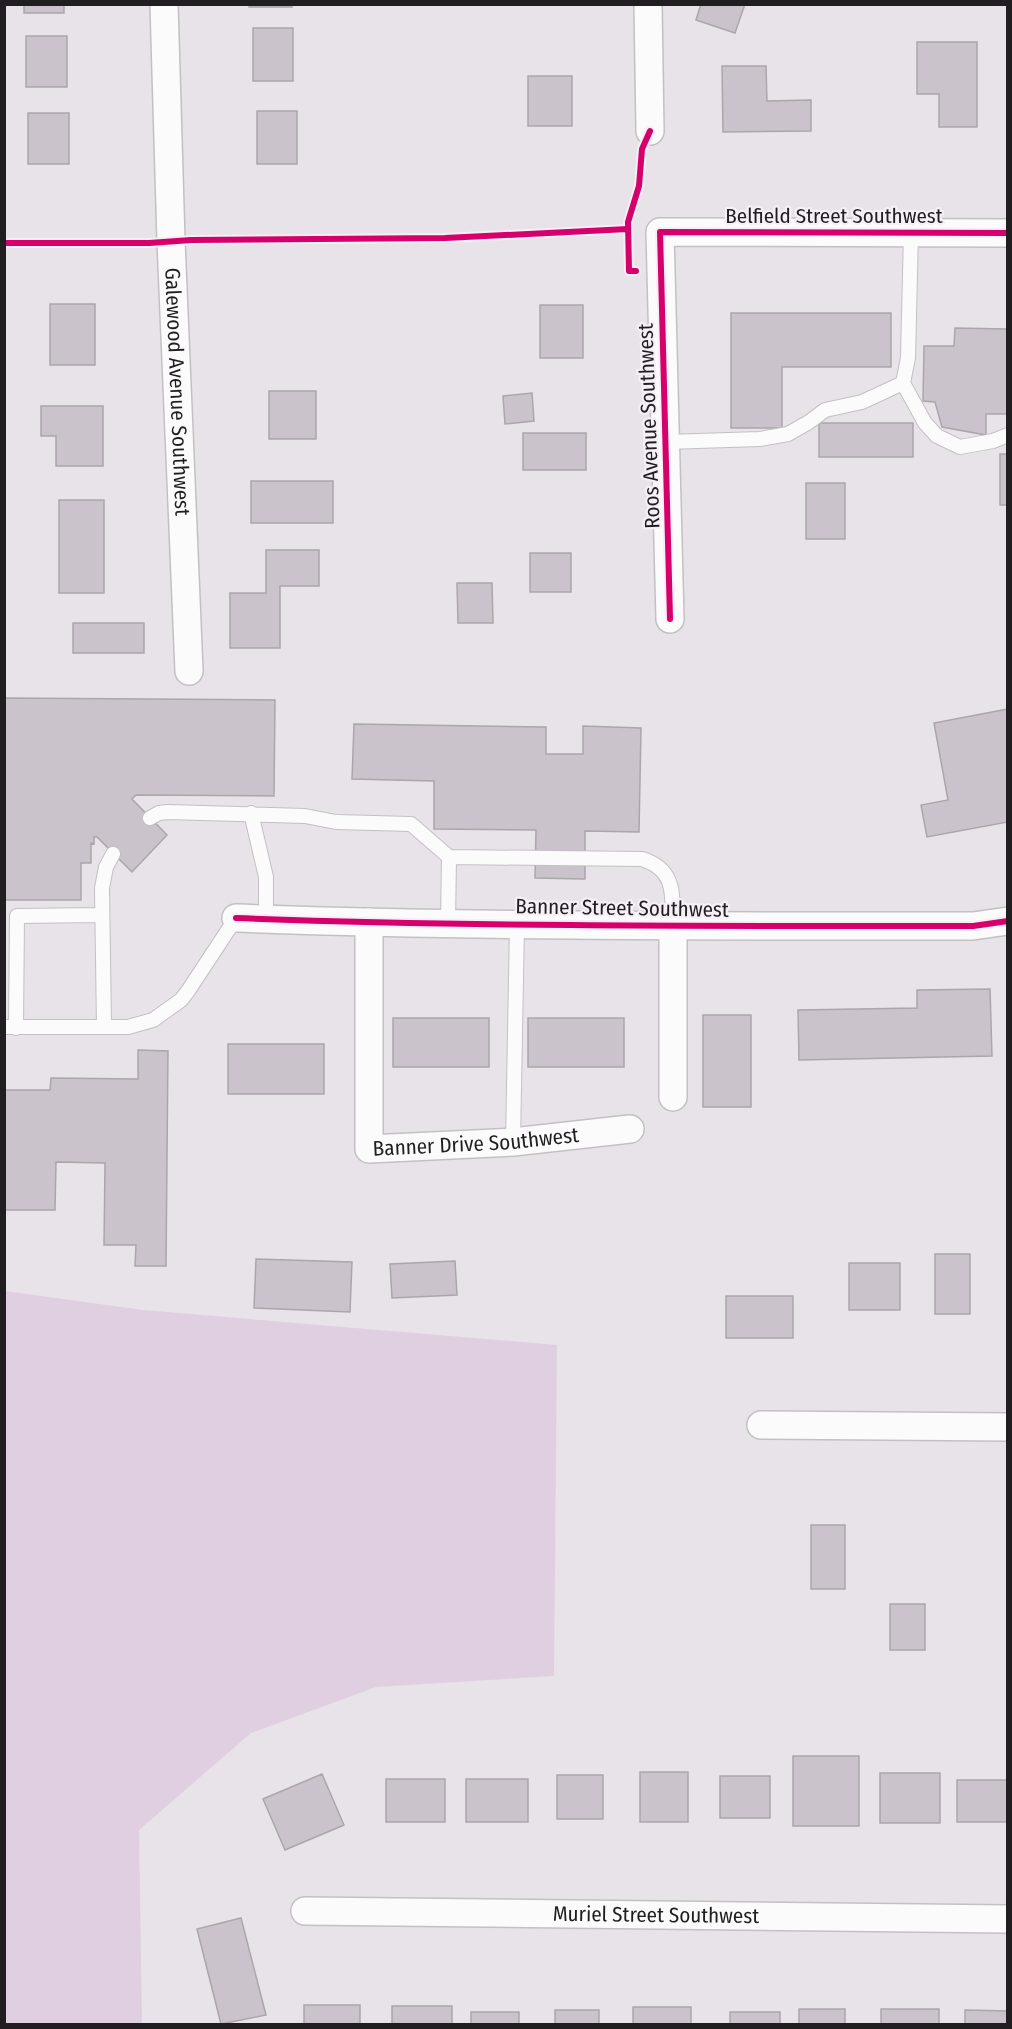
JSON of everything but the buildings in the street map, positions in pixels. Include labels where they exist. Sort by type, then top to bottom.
[{"type":"street","name":"Galewood Avenue Southwest","points":[[165,4],[171,230],[189,671]]},
{"type":"street","points":[[648,4],[650,130]]},
{"type":"street","name":"Belfield Street Southwest","points":[[660,232],[1008,233]]},
{"type":"street","name":"Roos Avenue Southwest","points":[[660,232],[670,619]]},
{"type":"street","name":"Banner Street Southwest","points":[[236,918],[673,926],[973,926],[1008,921]]},
{"type":"street","name":"Banner Drive Southwest","points":[[369,922],[369,1149],[513,1142],[630,1129]]},
{"type":"street","points":[[673,926],[673,1097]]},
{"type":"street","points":[[761,1425],[1008,1427]]},
{"type":"street","name":"Muriel Street Southwest","points":[[305,1911],[1008,1919]]},
{"type":"lane","points":[[911,233],[908,358],[903,383],[925,423],[937,436],[960,447],[993,441],[1008,435]]},
{"type":"lane","points":[[666,442],[760,439],[788,434],[825,410],[862,402],[903,383]]},
{"type":"lane","points":[[150,818],[167,812],[250,813],[305,816],[336,822],[411,824],[449,856],[642,859],[658,866],[670,881],[673,926]]},
{"type":"lane","points":[[250,813],[266,877],[266,919]]},
{"type":"lane","points":[[104,1028],[102,888],[106,867],[113,854]]},
{"type":"lane","points":[[448,923],[449,856]]},
{"type":"lane","points":[[102,915],[17,916],[10,1028],[128,1027],[153,1020],[181,1000],[196,981],[236,918]]},
{"type":"lane","points":[[513,1142],[518,924]]},
{"type":"shaded area","points":[[5,1291],[143,1310],[557,1345],[554,1676],[376,1687],[251,1733],[139,1830],[142,2024],[5,2024]]},
{"type":"cycle path","points":[[636,271],[629,271],[628,222],[639,186],[642,149],[650,131]]},
{"type":"cycle path","points":[[4,243],[445,238],[628,229]]},
{"type":"cycle path","points":[[670,619],[660,232],[1008,233]]},
{"type":"cycle path","points":[[236,918],[420,923],[697,926],[973,926],[1008,921]]}]
